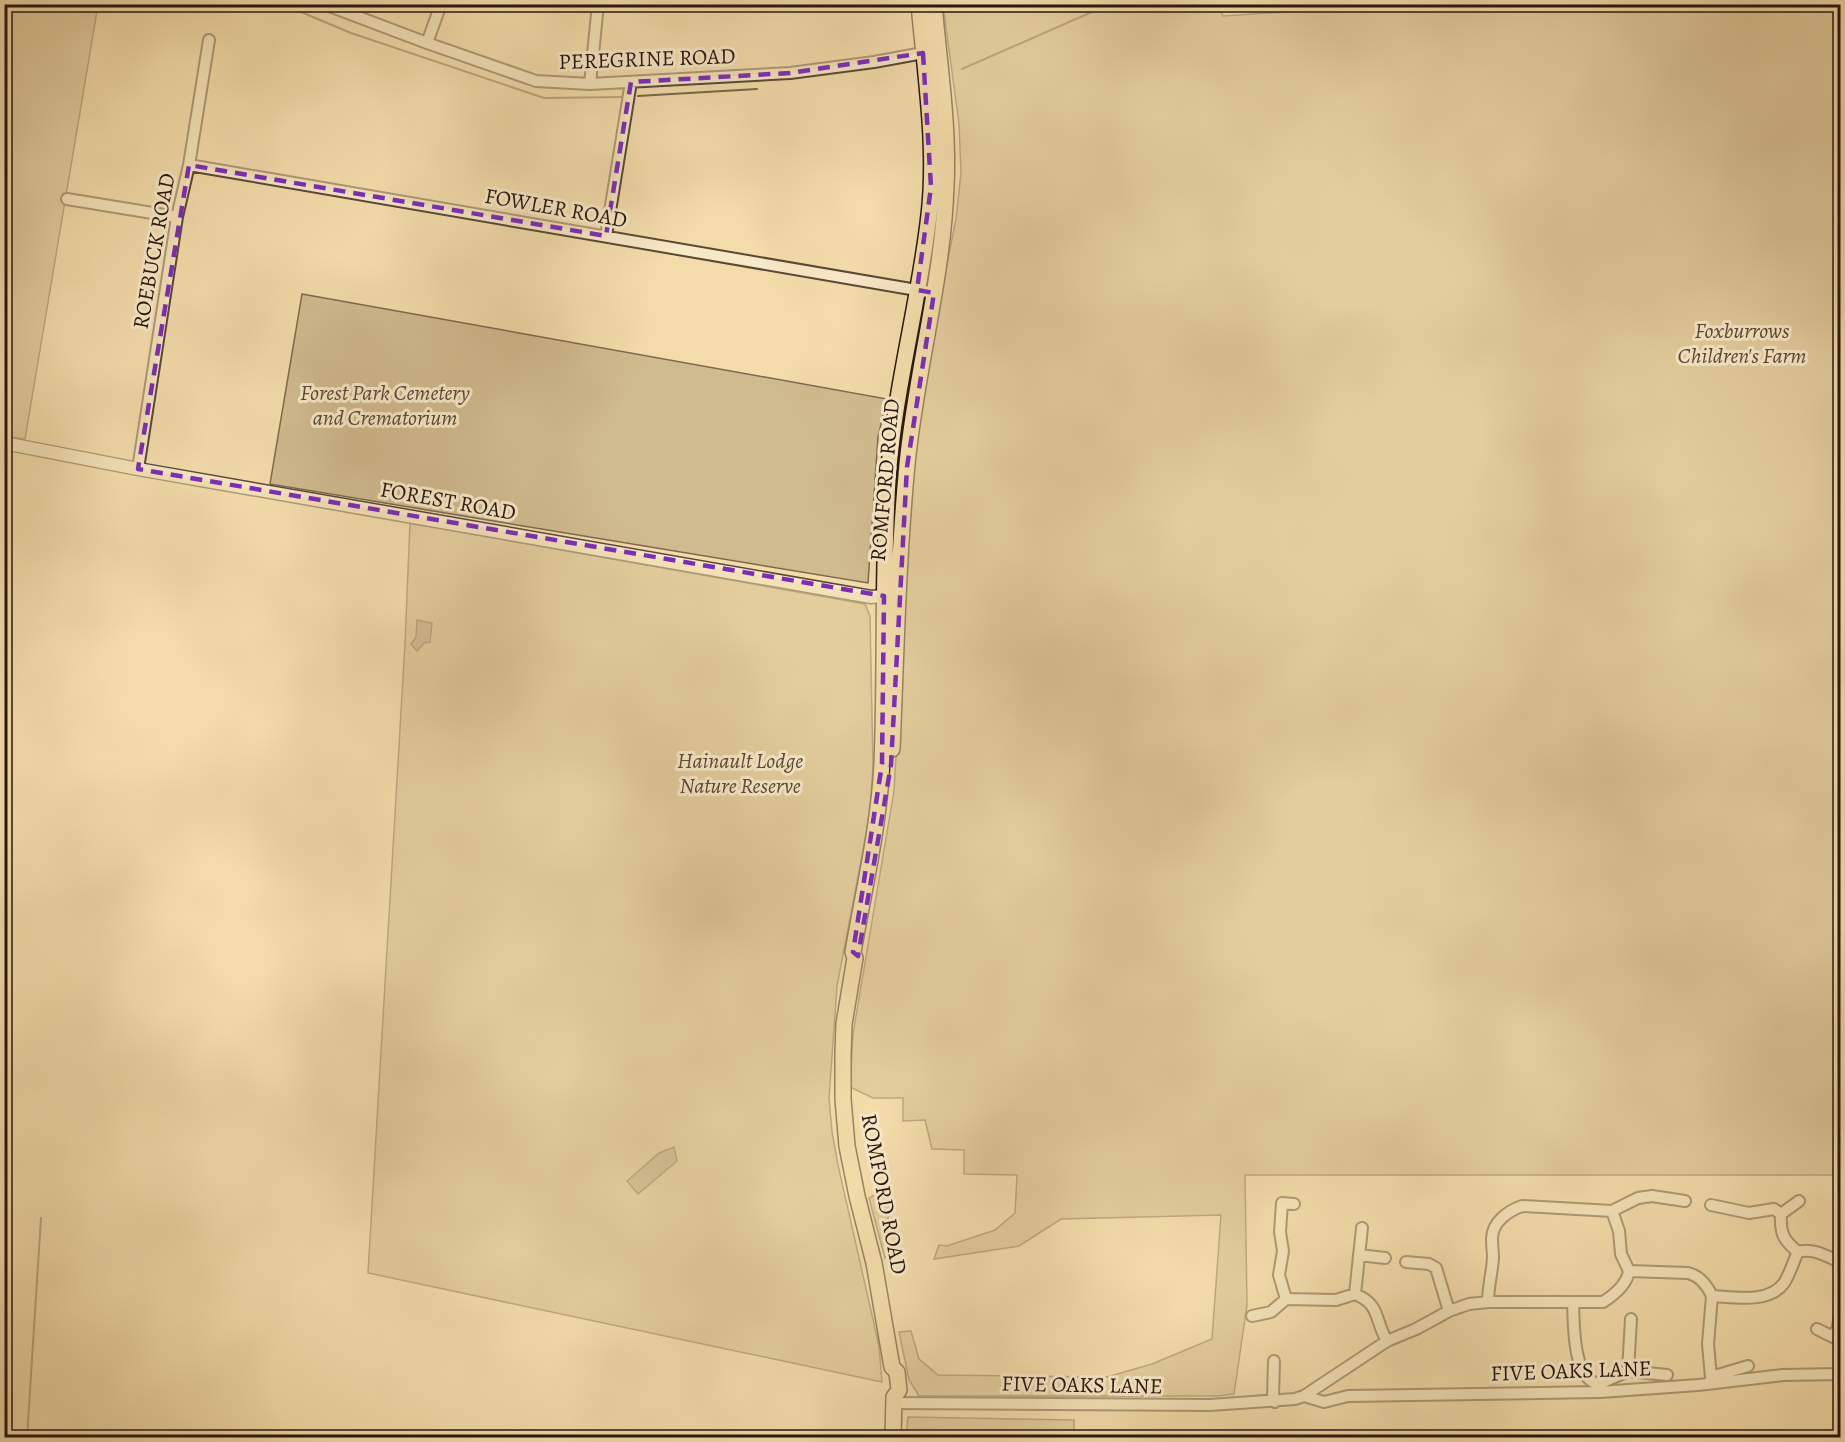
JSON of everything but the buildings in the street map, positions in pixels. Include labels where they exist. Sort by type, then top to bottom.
[{"type":"main road","name":"ROMFORD ROAD","points":[[855,958],[853,952],[876,824],[882,764],[888,478],[899,392],[928,222],[931,187],[930,144],[919,4]]},
{"type":"main road","name":"ROMFORD ROAD","points":[[893,1437],[894,1400],[899,1390],[897,1372],[892,1367],[874,1263],[847,1146],[843,1099],[843,1054],[844,1024],[855,958],[858,955],[884,825],[891,765],[898,591],[912,413],[943,230],[947,174],[946,145],[934,4]]},
{"type":"street","name":"PEREGRINE ROAD","points":[[324,4],[344,9],[427,43],[536,81],[590,84],[790,73],[923,53]]},
{"type":"street","points":[[427,43],[441,4]]},
{"type":"street","points":[[590,84],[597,4]]},
{"type":"street","name":"ROEBUCK ROAD","points":[[138,469],[177,217],[189,165],[209,40]]},
{"type":"street","points":[[606,236],[631,82]]},
{"type":"street","name":"FOWLER ROAD","points":[[189,165],[934,293]]},
{"type":"street","points":[[67,199],[177,217]]},
{"type":"street","name":"FOREST ROAD","points":[[4,443],[138,469],[871,597],[884,596]]},
{"type":"street","points":[[1488,1302],[1488,1283],[1493,1257],[1492,1236],[1496,1224],[1509,1211],[1522,1206],[1612,1211],[1638,1198],[1652,1196],[1685,1201]]},
{"type":"street","points":[[1781,1214],[1799,1201]]},
{"type":"street","points":[[1286,1299],[1279,1275],[1283,1251],[1280,1232],[1282,1203],[1294,1204]]},
{"type":"street","points":[[1711,1205],[1749,1213],[1774,1209],[1781,1214]]},
{"type":"street","points":[[1612,1211],[1619,1232],[1621,1254],[1629,1271],[1688,1273],[1704,1282],[1712,1296],[1708,1344],[1711,1377],[1748,1366]]},
{"type":"street","points":[[1781,1214],[1780,1230],[1788,1244],[1798,1252]]},
{"type":"street","points":[[1355,1294],[1362,1228]]},
{"type":"street","points":[[1712,1296],[1754,1297],[1774,1293],[1784,1282],[1798,1252],[1804,1250],[1840,1262]]},
{"type":"street","points":[[1359,1255],[1384,1258]]},
{"type":"street","points":[[1406,1262],[1429,1264],[1436,1268],[1449,1311]]},
{"type":"street","name":"FIVE OAKS LANE","points":[[894,1400],[1210,1405],[1295,1399],[1304,1396],[1387,1341],[1416,1329],[1449,1311],[1469,1304],[1488,1302],[1604,1302],[1628,1277],[1629,1271]]},
{"type":"street","points":[[1252,1316],[1271,1312],[1286,1299],[1336,1299],[1355,1294],[1371,1302],[1376,1311],[1379,1328],[1387,1341]]},
{"type":"street","points":[[1573,1302],[1575,1344],[1587,1377],[1594,1383],[1599,1384],[1628,1371],[1667,1375]]},
{"type":"street","points":[[1817,1329],[1837,1339],[1840,1312]]},
{"type":"street","points":[[1628,1371],[1631,1319]]},
{"type":"street","points":[[1274,1360],[1273,1397],[1275,1402]]},
{"type":"street","name":"FIVE OAKS LANE","points":[[1304,1396],[1324,1402],[1348,1396],[1600,1392],[1698,1386],[1783,1375],[1840,1374]]},
{"type":"highlighted area","points":[[923,53],[931,187],[917,290],[934,293],[907,467],[891,765],[858,956],[853,952],[882,764],[884,596],[138,469],[189,165],[606,236],[631,82],[790,73]]},
{"type":"green space","name":"Foxburrows Children's Farm","points":[[1218,4],[1223,16],[1404,4],[1840,5],[1840,1175],[1245,1175],[1247,1305],[1234,1394],[1217,1396],[919,1396],[909,1380],[899,1332],[911,1331],[919,1359],[938,1375],[1107,1377],[1152,1364],[1212,1339],[1221,1215],[1061,1219],[1019,1246],[934,1259],[939,1245],[947,1246],[995,1230],[1015,1213],[1017,1175],[964,1174],[964,1150],[932,1149],[925,1120],[903,1121],[903,1098],[873,1098],[850,1087],[853,1034],[894,791],[912,473],[930,349],[956,219],[961,173],[959,124],[943,5]]},
{"type":"green space","points":[[4,5],[98,5],[25,439],[4,436]]},
{"type":"green space","name":"Forest Park Cemetery and Crematorium","points":[[302,294],[887,399],[878,437],[868,583],[270,484]]},
{"type":"green space","name":"Hainault Lodge Nature Reserve","points":[[410,523],[865,604],[870,616],[873,766],[870,814],[837,986],[829,1098],[838,1165],[879,1346],[882,1382],[368,1273]]},
{"type":"green space","points":[[875,1195],[886,1195],[889,1201],[887,1236],[889,1253],[885,1258],[869,1198]]},
{"type":"green space","points":[[908,1417],[1074,1420],[1074,1437],[906,1437]]},
{"type":"shaded area","points":[[417,620],[432,623],[430,642],[424,643],[417,651],[411,644],[416,637]]},
{"type":"shaded area","points":[[674,1147],[677,1161],[638,1194],[627,1181],[659,1153]]},
{"type":"waterway","points":[[282,4],[351,33],[544,98],[623,97]]},
{"type":"waterway","points":[[962,69],[1110,4]]},
{"type":"waterway","points":[[638,96],[757,89]]},
{"type":"waterway","points":[[27,1438],[41,1218]]}]
